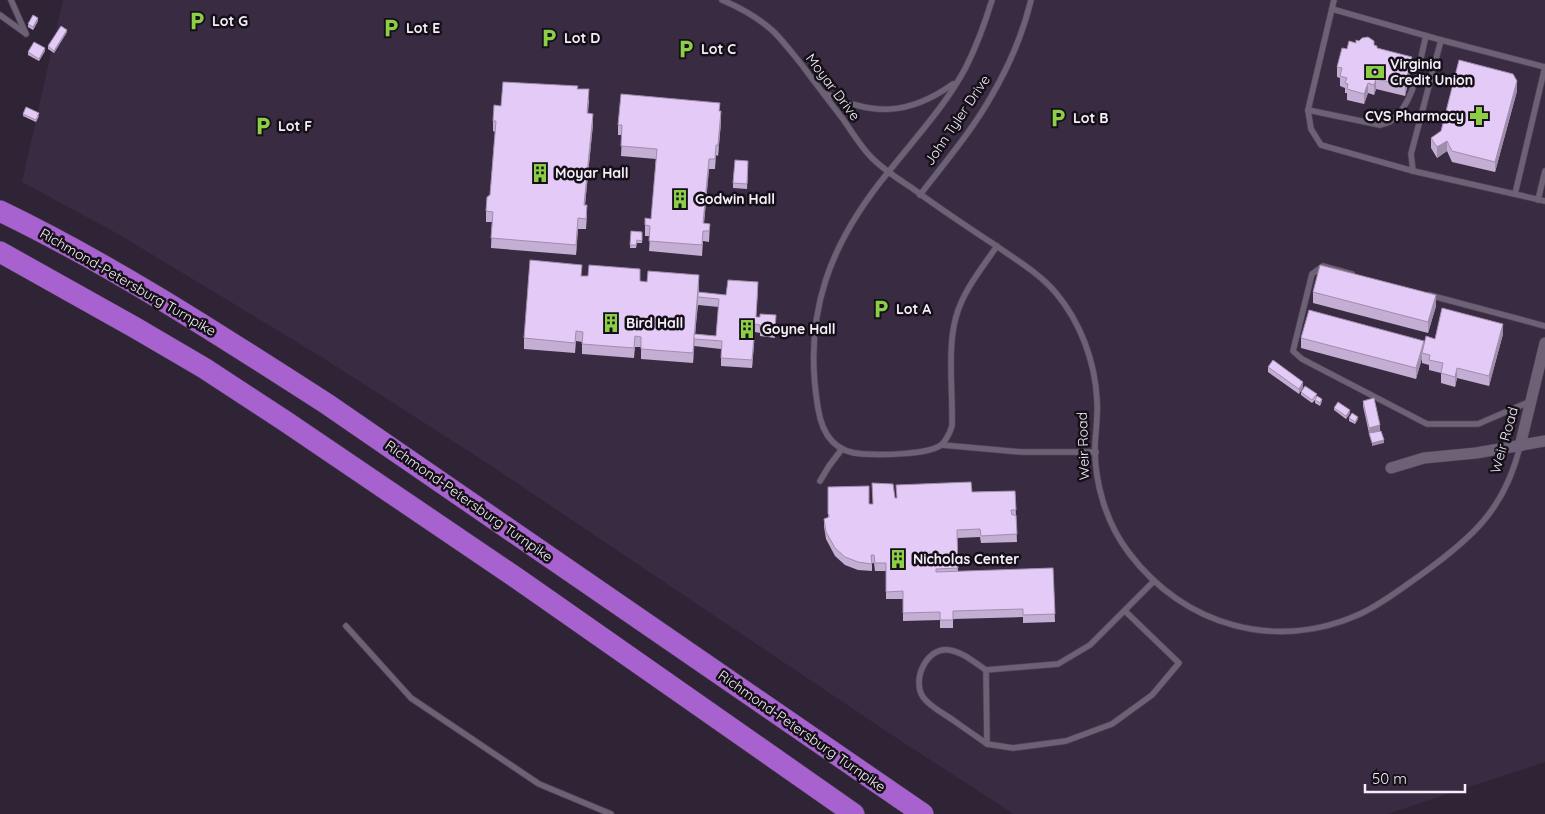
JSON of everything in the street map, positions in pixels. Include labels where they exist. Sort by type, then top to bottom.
[{"type":"highway","name":"Richmond-Petersburg Turnpike","points":[[0,211],[40,230],[125,279],[230,341],[327,404],[923,814]]},
{"type":"highway","points":[[0,252],[134,326],[204,368],[518,579],[854,814]]},
{"type":"street","name":"Weir Road","points":[[1520,446],[1545,343]]},
{"type":"street","points":[[1391,468],[1424,458],[1545,441]]},
{"type":"lane","points":[[0,15],[26,34],[11,0]]},
{"type":"lane","name":"Moyar Drive","points":[[722,0],[753,16],[775,33],[870,156],[888,172],[920,195]]},
{"type":"lane","name":"John Tyler Drive","points":[[842,449],[826,436],[820,420],[813,361],[819,303],[828,273],[838,249],[866,201],[938,110],[965,68],[982,31],[992,0]]},
{"type":"lane","name":"John Tyler Drive","points":[[920,195],[966,135],[992,95],[1012,57],[1031,0]]},
{"type":"lane","points":[[1334,0],[1308,110],[1311,129],[1321,145],[1412,171],[1545,202]]},
{"type":"lane","points":[[1332,9],[1545,67],[1515,194]]},
{"type":"lane","points":[[1308,110],[1380,125],[1390,121],[1402,108],[1410,93],[1426,36]]},
{"type":"lane","points":[[1412,171],[1411,154],[1441,40]]},
{"type":"lane","points":[[822,92],[844,102],[864,108],[898,109],[932,98],[956,81]]},
{"type":"lane","points":[[1538,200],[1545,171]]},
{"type":"lane","name":"Weir Road","points":[[920,195],[1039,276],[1055,291],[1069,310],[1080,329],[1094,375],[1097,400],[1096,469],[1101,494],[1116,534],[1137,564],[1154,581],[1182,602],[1232,626],[1260,631],[1311,630],[1336,624],[1362,614],[1381,603],[1474,533],[1500,498],[1510,477],[1520,446]]},
{"type":"lane","points":[[820,481],[842,449],[856,454],[920,452],[932,450],[942,444],[952,426],[952,344],[956,316],[967,293],[997,246]]},
{"type":"lane","points":[[1361,276],[1323,266],[1312,274],[1293,351],[1302,358],[1427,424],[1478,424],[1531,401]]},
{"type":"lane","points":[[1418,292],[1545,326]]},
{"type":"lane","points":[[942,444],[1022,452],[1096,452]]},
{"type":"lane","points":[[1125,611],[1179,663],[1152,695],[1112,724],[1066,740],[1013,748],[987,744],[929,703],[919,690],[918,679],[928,659],[937,653],[948,650],[959,653],[986,670],[1058,664],[1090,645],[1154,581]]},
{"type":"lane","points":[[346,626],[411,698],[539,784],[611,814]]},
{"type":"lane","points":[[986,670],[987,744]]},
{"type":"shaded area","points":[[63,0],[1545,0],[1545,762],[1387,814],[1014,814],[904,743],[490,465],[320,356],[118,234],[22,182]]},
{"type":"building","points":[[33,15],[38,18],[33,27],[28,24]]},
{"type":"building","points":[[61,26],[67,30],[54,51],[48,46]]},
{"type":"building","name":"Virginia Credit Union","points":[[1368,37],[1374,41],[1374,45],[1377,48],[1412,57],[1405,85],[1376,79],[1374,85],[1368,83],[1364,94],[1347,89],[1348,84],[1345,83],[1347,78],[1340,76],[1342,68],[1337,67],[1342,48],[1347,49],[1349,41],[1356,43],[1356,40],[1359,41],[1362,38]]},
{"type":"building","points":[[34,42],[45,48],[39,59],[28,52]]},
{"type":"building","name":"CVS Pharmacy","points":[[1459,60],[1513,74],[1517,81],[1495,162],[1452,151],[1447,141],[1437,147],[1431,138],[1441,131]]},
{"type":"building","name":"Moyar Hall","points":[[503,82],[578,86],[577,89],[589,89],[587,113],[593,114],[584,205],[587,205],[586,219],[578,218],[576,245],[491,238],[493,212],[486,211],[487,197],[490,195],[496,121],[493,121],[494,105],[501,106]]},
{"type":"building","name":"Godwin Hall","points":[[621,94],[720,103],[718,145],[716,145],[715,159],[709,159],[703,223],[710,224],[709,231],[703,231],[702,245],[649,241],[650,226],[645,225],[645,218],[651,219],[657,149],[621,146],[622,125],[618,125]]},
{"type":"building","points":[[26,107],[39,113],[36,120],[23,114]]},
{"type":"building","points":[[735,160],[748,161],[747,184],[733,183]]},
{"type":"building","points":[[631,231],[642,232],[642,241],[637,240],[636,245],[630,245]]},
{"type":"building","name":"Bird Hall","points":[[530,260],[582,265],[581,276],[588,276],[589,265],[640,269],[640,281],[647,282],[648,271],[699,275],[693,353],[641,349],[641,337],[635,336],[634,348],[582,344],[583,332],[576,331],[575,343],[524,338]]},
{"type":"building","points":[[1320,265],[1436,295],[1428,322],[1313,292]]},
{"type":"building","name":"Goyne Hall","points":[[728,280],[758,282],[756,317],[760,317],[760,314],[776,315],[775,330],[760,329],[760,325],[755,324],[752,360],[721,358],[722,341],[694,339],[694,334],[716,336],[719,299],[698,297],[698,292],[726,295]]},
{"type":"building","points":[[1442,308],[1503,324],[1489,376],[1457,368],[1455,377],[1441,373],[1443,363],[1429,360],[1430,355],[1422,353],[1426,336],[1435,339]]},
{"type":"building","points":[[1309,310],[1424,341],[1416,368],[1301,338]]},
{"type":"building","points":[[1273,360],[1303,382],[1299,389],[1268,367]]},
{"type":"building","points":[[1305,386],[1317,394],[1312,400],[1301,392]]},
{"type":"building","points":[[1317,396],[1322,399],[1320,403],[1315,400]]},
{"type":"building","points":[[1374,398],[1380,425],[1369,428],[1363,401]]},
{"type":"building","points":[[1338,402],[1350,410],[1346,416],[1334,408]]},
{"type":"building","points":[[1352,413],[1358,417],[1355,422],[1349,418]]},
{"type":"building","points":[[1381,431],[1384,440],[1372,443],[1369,433]]},
{"type":"building","name":"Nicholas Center","points":[[971,482],[972,492],[1015,491],[1016,510],[1011,510],[1012,515],[1016,515],[1017,534],[981,536],[980,529],[957,530],[958,568],[936,569],[936,572],[1053,568],[1055,614],[1023,615],[1023,609],[953,611],[953,620],[940,620],[940,612],[903,613],[903,591],[886,592],[886,563],[875,563],[874,555],[871,555],[872,564],[858,562],[845,557],[835,548],[826,532],[824,519],[829,517],[828,487],[869,486],[869,504],[873,504],[872,483],[893,484],[895,498],[897,498],[896,485]]},
{"type":"place","name":"Lot G","points":[[197,21]]},
{"type":"place","name":"Lot E","points":[[391,28]]},
{"type":"place","name":"Lot D","points":[[549,38]]},
{"type":"place","name":"Lot C","points":[[686,49]]},
{"type":"place","name":"Virginia Credit Union","points":[[1375,72]]},
{"type":"place","name":"CVS Pharmacy","points":[[1479,116]]},
{"type":"place","name":"Lot B","points":[[1058,118]]},
{"type":"place","name":"Lot F","points":[[263,126]]},
{"type":"place","name":"Moyar Hall","points":[[540,173]]},
{"type":"place","name":"Godwin Hall","points":[[680,199]]},
{"type":"place","name":"Lot A","points":[[881,309]]},
{"type":"place","name":"Bird Hall","points":[[611,323]]},
{"type":"place","name":"Goyne Hall","points":[[747,329]]},
{"type":"place","name":"Nicholas Center","points":[[898,559]]}]
